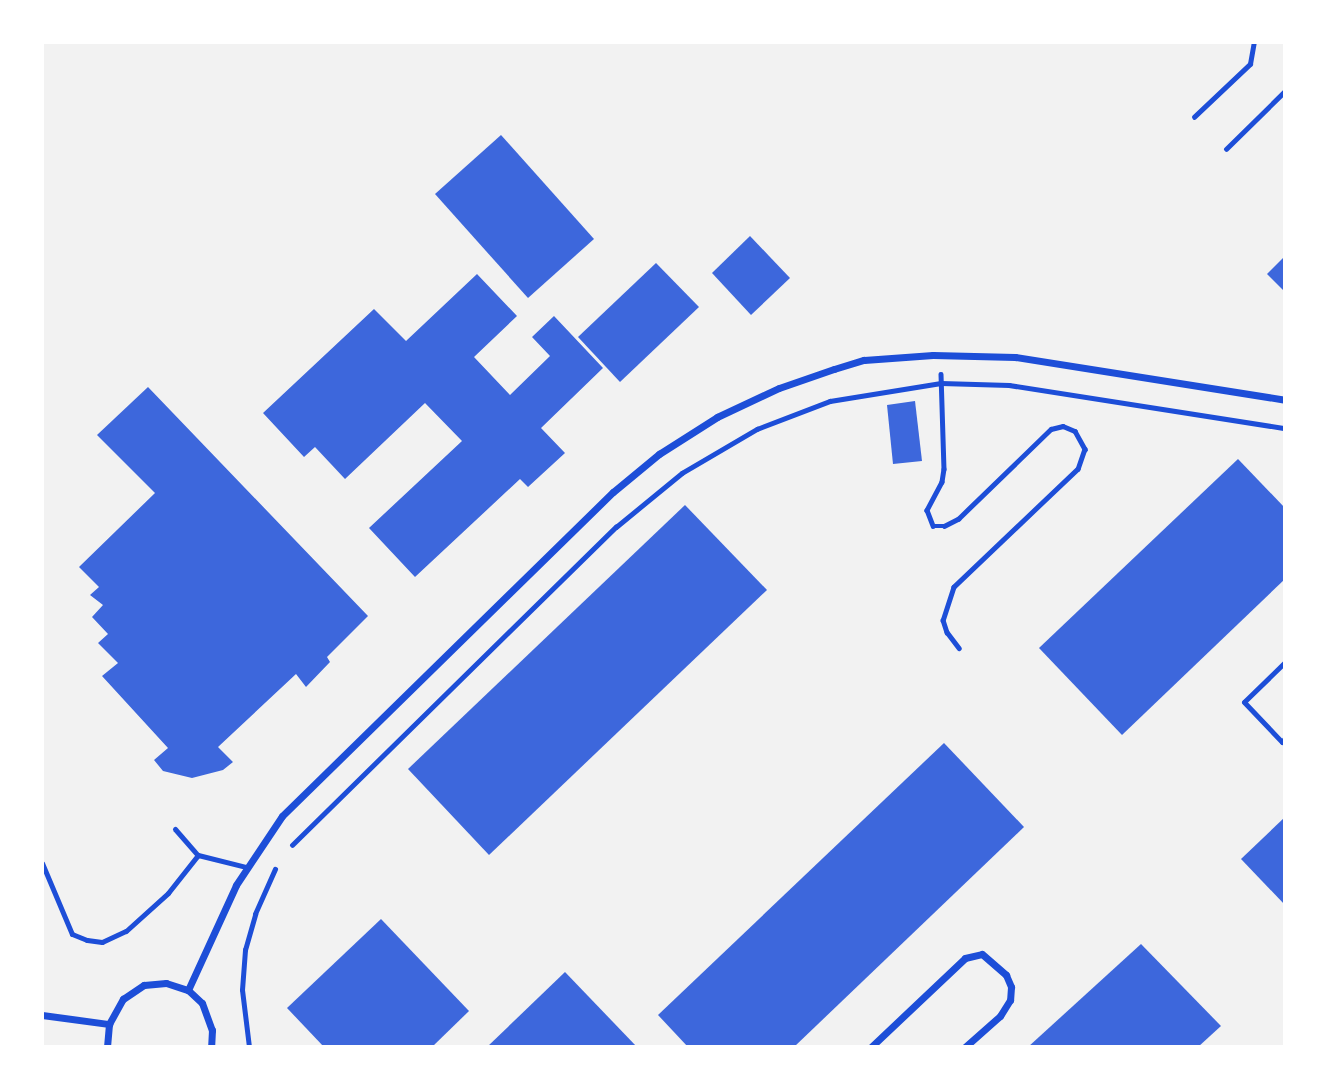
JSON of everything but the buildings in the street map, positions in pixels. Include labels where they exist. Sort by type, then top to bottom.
[{"type":"street","points":[[188,990],[246,867],[274,826],[592,512],[659,454],[717,417],[779,388],[864,360],[940,355],[1015,357],[1285,400]]},
{"type":"street","points":[[872,1047],[965,958],[982,954],[1006,975],[1011,987],[1010,1000],[1000,1016],[965,1047]]},
{"type":"street","points":[[107,1047],[109,1024],[123,999],[144,985],[166,983],[188,990],[202,1003],[209,1017],[211,1047]]},
{"type":"street","points":[[42,1016],[109,1024]]},
{"type":"lane","points":[[1285,662],[1244,702],[1282,742],[1285,738]]},
{"type":"lane","points":[[175,829],[198,855],[246,867]]},
{"type":"lane","points":[[42,863],[72,934],[102,942],[135,923],[168,893],[198,855]]},
{"type":"path","points":[[1194,117],[1250,64],[1254,42]]},
{"type":"path","points":[[1226,149],[1285,91]]},
{"type":"path","points":[[940,355],[944,468],[943,482],[927,510],[933,526],[944,526],[958,519],[1051,429],[1063,426],[1074,431],[1085,449],[1078,469],[954,587],[943,620],[947,632],[959,648]]},
{"type":"path","points":[[289,848],[309,824],[578,564],[665,485],[757,429],[810,407],[868,393],[941,383],[1009,385],[1285,428]]},
{"type":"path","points":[[249,1047],[242,990],[246,950],[255,914],[278,864]]}]
